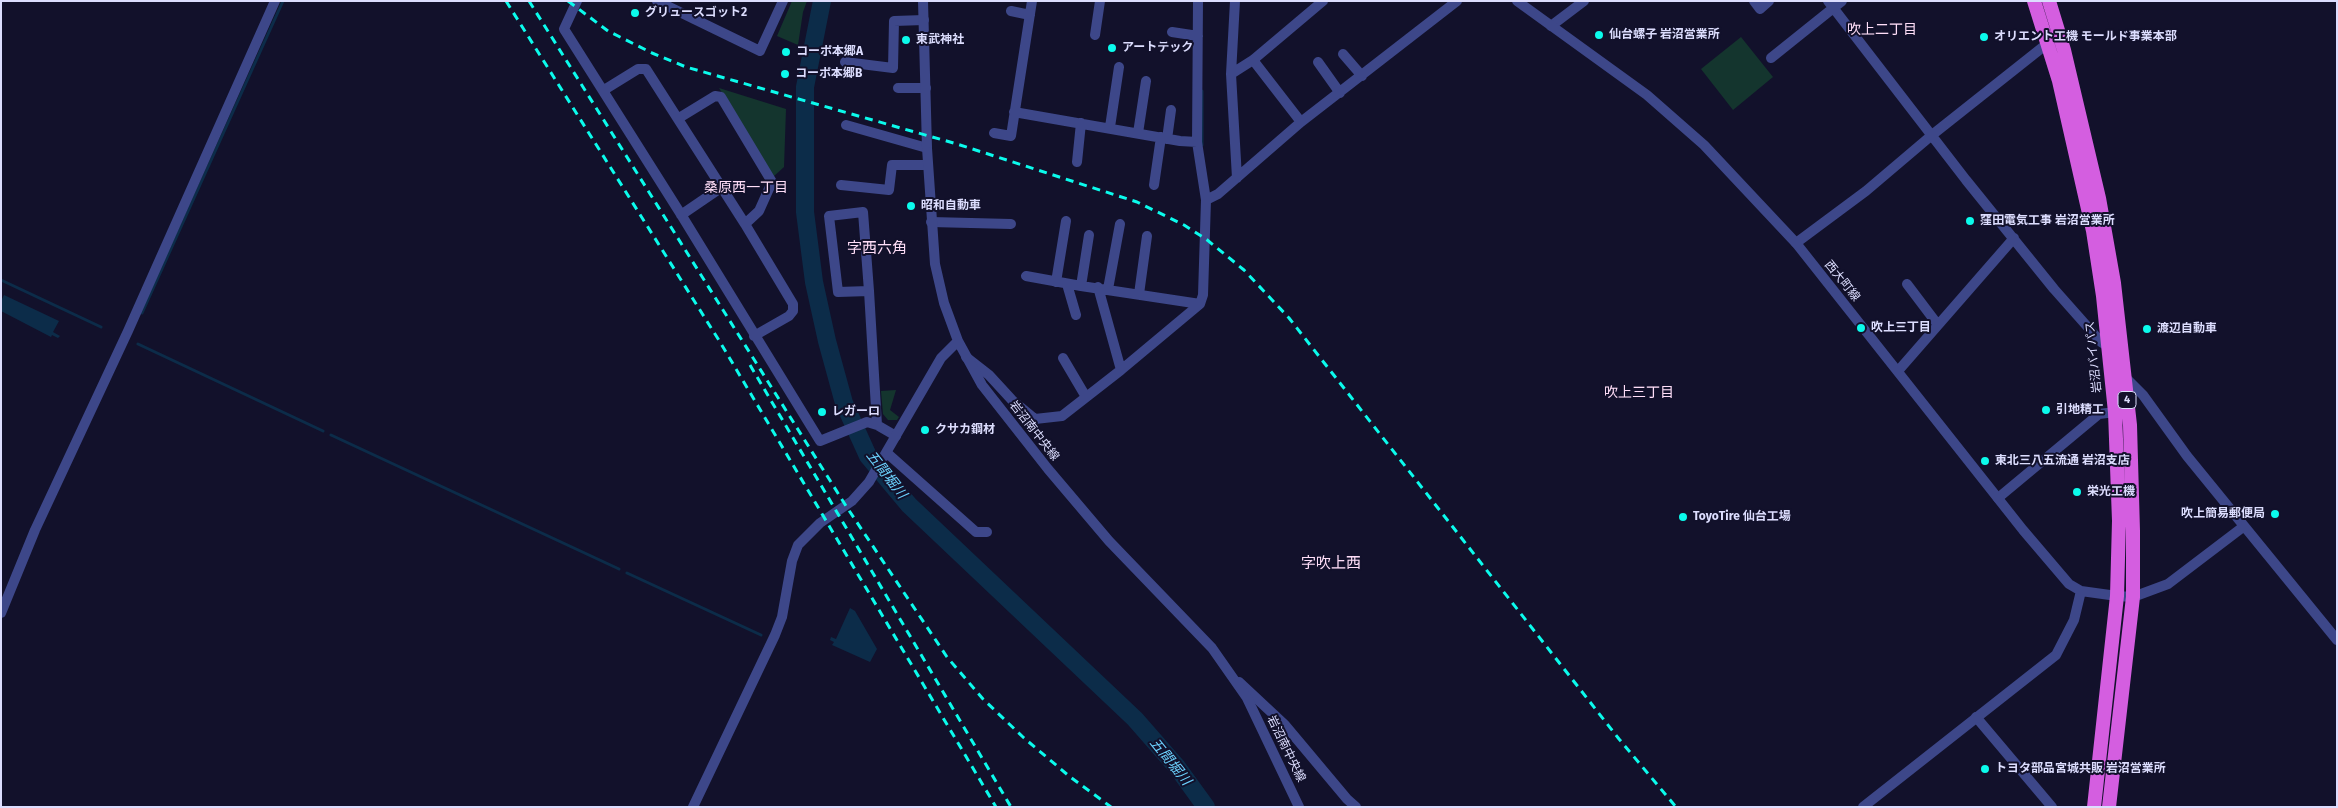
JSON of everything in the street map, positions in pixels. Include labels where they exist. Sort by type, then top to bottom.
[{"type":"highway","name":"岩沼バイパス","points":[[2034,1],[2048,43],[2074,141],[2093,231],[2109,347],[2115,412],[2119,512],[2117,596],[2094,807]]},
{"type":"highway","name":"4","points":[[2049,1],[2064,50],[2100,198],[2114,283],[2130,425],[2133,531],[2132,597],[2109,807]]},
{"type":"street","points":[[1,613],[35,530],[123,340],[275,1]]},
{"type":"street","points":[[577,1],[564,29],[604,90],[820,441],[839,435],[866,422],[877,425],[896,436]]},
{"type":"street","points":[[658,1],[760,51],[783,1]]},
{"type":"street","name":"岩沼南中央線","points":[[923,1],[927,148],[937,274],[944,303],[958,341],[982,385],[1054,476],[1109,541],[1212,648],[1233,676],[1258,719],[1299,807]]},
{"type":"street","points":[[994,133],[1011,136],[1032,1]]},
{"type":"street","points":[[1095,35],[1100,1]]},
{"type":"street","points":[[966,357],[989,375],[1012,400],[1035,419],[1062,416],[1200,304],[1204,287],[1206,200],[1197,142],[1198,1]]},
{"type":"street","points":[[1235,1],[1231,74],[1237,178]]},
{"type":"street","points":[[1305,1],[1312,10]]},
{"type":"street","points":[[1231,74],[1253,60],[1323,1]]},
{"type":"street","points":[[1206,200],[1218,194],[1301,122],[1456,1]]},
{"type":"street","name":"西大町線","points":[[1517,1],[1646,95],[1704,145],[1796,243],[1998,498],[2069,584],[2081,591],[2132,597]]},
{"type":"street","points":[[1551,26],[1584,1]]},
{"type":"street","points":[[1754,1],[1760,9],[1769,1]]},
{"type":"street","points":[[1771,58],[1831,5],[1842,1]]},
{"type":"street","points":[[1831,5],[2014,238],[2101,342],[2109,347]]},
{"type":"street","points":[[1011,11],[1030,15]]},
{"type":"street","points":[[845,62],[893,68],[894,20],[924,20]]},
{"type":"street","points":[[1172,32],[1198,36]]},
{"type":"street","points":[[1796,243],[1866,191],[1932,135],[2048,43]]},
{"type":"street","points":[[1343,54],[1362,76]]},
{"type":"street","points":[[1253,60],[1301,122]]},
{"type":"street","points":[[1318,62],[1340,93]]},
{"type":"street","points":[[1110,127],[1119,67]]},
{"type":"street","points":[[604,90],[644,68],[679,118],[745,224],[793,304],[793,311],[789,316],[754,336]]},
{"type":"street","points":[[1138,133],[1146,81]]},
{"type":"street","points":[[898,88],[926,88]]},
{"type":"street","points":[[679,118],[715,96],[721,97],[772,182],[759,211],[745,224]]},
{"type":"street","points":[[1154,185],[1171,110]]},
{"type":"street","points":[[1014,112],[1197,142]]},
{"type":"street","points":[[1077,162],[1081,123]]},
{"type":"street","points":[[846,125],[927,148]]},
{"type":"street","points":[[841,185],[889,190],[892,165],[928,166]]},
{"type":"street","points":[[681,214],[722,187]]},
{"type":"street","points":[[868,291],[838,292],[829,216],[863,212],[877,425]]},
{"type":"street","points":[[1066,221],[1062,283],[1076,314]]},
{"type":"street","points":[[932,222],[1011,224]]},
{"type":"street","points":[[1120,224],[1103,288],[1121,370]]},
{"type":"street","points":[[1081,286],[1089,235]]},
{"type":"street","points":[[1139,294],[1147,236]]},
{"type":"street","points":[[1898,371],[2014,238]]},
{"type":"street","points":[[1026,276],[1200,304]]},
{"type":"street","points":[[1907,284],[1938,325]]},
{"type":"street","points":[[693,807],[778,626],[786,601],[792,561],[798,545],[820,523],[852,501],[869,482],[941,358],[958,341]]},
{"type":"street","points":[[1063,358],[1086,397]]},
{"type":"street","points":[[2126,378],[2142,394],[2187,456],[2243,527],[2337,640]]},
{"type":"street","points":[[1998,498],[2099,414],[2115,412]]},
{"type":"street","points":[[885,455],[976,532],[987,532]]},
{"type":"street","points":[[2132,597],[2168,584],[2243,527]]},
{"type":"street","points":[[1863,807],[2056,654],[2074,620],[2081,591]]},
{"type":"street","points":[[1233,676],[1285,725],[1346,799],[1356,807]]},
{"type":"street","points":[[1976,717],[2052,807]]},
{"type":"green space","points":[[792,1],[807,1],[803,12],[798,45],[777,36]]},
{"type":"green space","points":[[1741,37],[1773,77],[1733,110],[1701,69]]},
{"type":"green space","points":[[719,88],[786,109],[784,167],[773,177]]},
{"type":"green space","points":[[896,390],[890,410],[899,417],[897,420],[888,420],[883,414],[881,391]]},
{"type":"water","points":[[4,295],[59,321],[53,332],[60,336],[58,338],[52,335],[51,337],[1,311],[1,301]]},
{"type":"water","points":[[850,608],[855,611],[877,649],[870,662],[832,645],[834,642],[830,640],[831,637],[836,639]]},
{"type":"waterway","points":[[142,313],[283,1]]},
{"type":"waterway","name":"五間堀川","points":[[822,1],[805,87],[805,212],[814,282],[827,341],[844,403],[868,456],[909,505],[1135,719],[1177,767],[1206,807]]},
{"type":"waterway","points":[[1202,91],[1202,145]]},
{"type":"waterway","points":[[1,280],[101,327]]},
{"type":"waterway","points":[[138,344],[323,431]]},
{"type":"waterway","points":[[331,435],[619,569]]},
{"type":"waterway","points":[[627,573],[761,635]]},
{"type":"railway","points":[[506,1],[720,342],[996,807]]},
{"type":"railway","points":[[529,1],[846,506],[947,657],[983,699],[1024,738],[1069,776],[1111,807]]},
{"type":"railway","points":[[568,1],[608,31],[652,53],[686,67],[957,144],[1137,202],[1184,225],[1206,239],[1244,270],[1289,318],[1619,739],[1676,807]]},
{"type":"railway","points":[[750,365],[1011,807]]},
{"type":"place","name":"グリュースゴット2","points":[[635,13]]},
{"type":"place","name":"仙台螺子 岩沼営業所","points":[[1599,35]]},
{"type":"place","name":"オリエント工機 モールド事業本部","points":[[1984,37]]},
{"type":"place","name":"東武神社","points":[[906,40]]},
{"type":"place","name":"アートテック","points":[[1112,48]]},
{"type":"place","name":"コーポ本郷A","points":[[786,52]]},
{"type":"place","name":"コーポ本郷B","points":[[785,74]]},
{"type":"place","name":"昭和自動車","points":[[911,206]]},
{"type":"place","name":"窪田電気工事 岩沼営業所","points":[[1970,221]]},
{"type":"place","name":"吹上三丁目","points":[[1861,328]]},
{"type":"place","name":"渡辺自動車","points":[[2147,329]]},
{"type":"place","name":"引地精工","points":[[2046,410]]},
{"type":"place","name":"レガーロ","points":[[822,412]]},
{"type":"place","name":"クサカ鋼材","points":[[925,430]]},
{"type":"place","name":"東北三八五流通 岩沼支店","points":[[1985,461]]},
{"type":"place","name":"栄光工機","points":[[2077,492]]},
{"type":"place","name":"吹上簡易郵便局","points":[[2275,514]]},
{"type":"place","name":"ToyoTire 仙台工場","points":[[1683,517]]},
{"type":"place","name":"トヨタ部品宮城共販 岩沼営業所","points":[[1985,769]]},
{"type":"district","name":"吹上二丁目","points":[[1882,30]]},
{"type":"district","name":"桑原西一丁目","points":[[746,188]]},
{"type":"district","name":"字西六角","points":[[877,249]]},
{"type":"district","name":"吹上三丁目","points":[[1639,393]]},
{"type":"district","name":"字吹上西","points":[[1331,564]]}]
